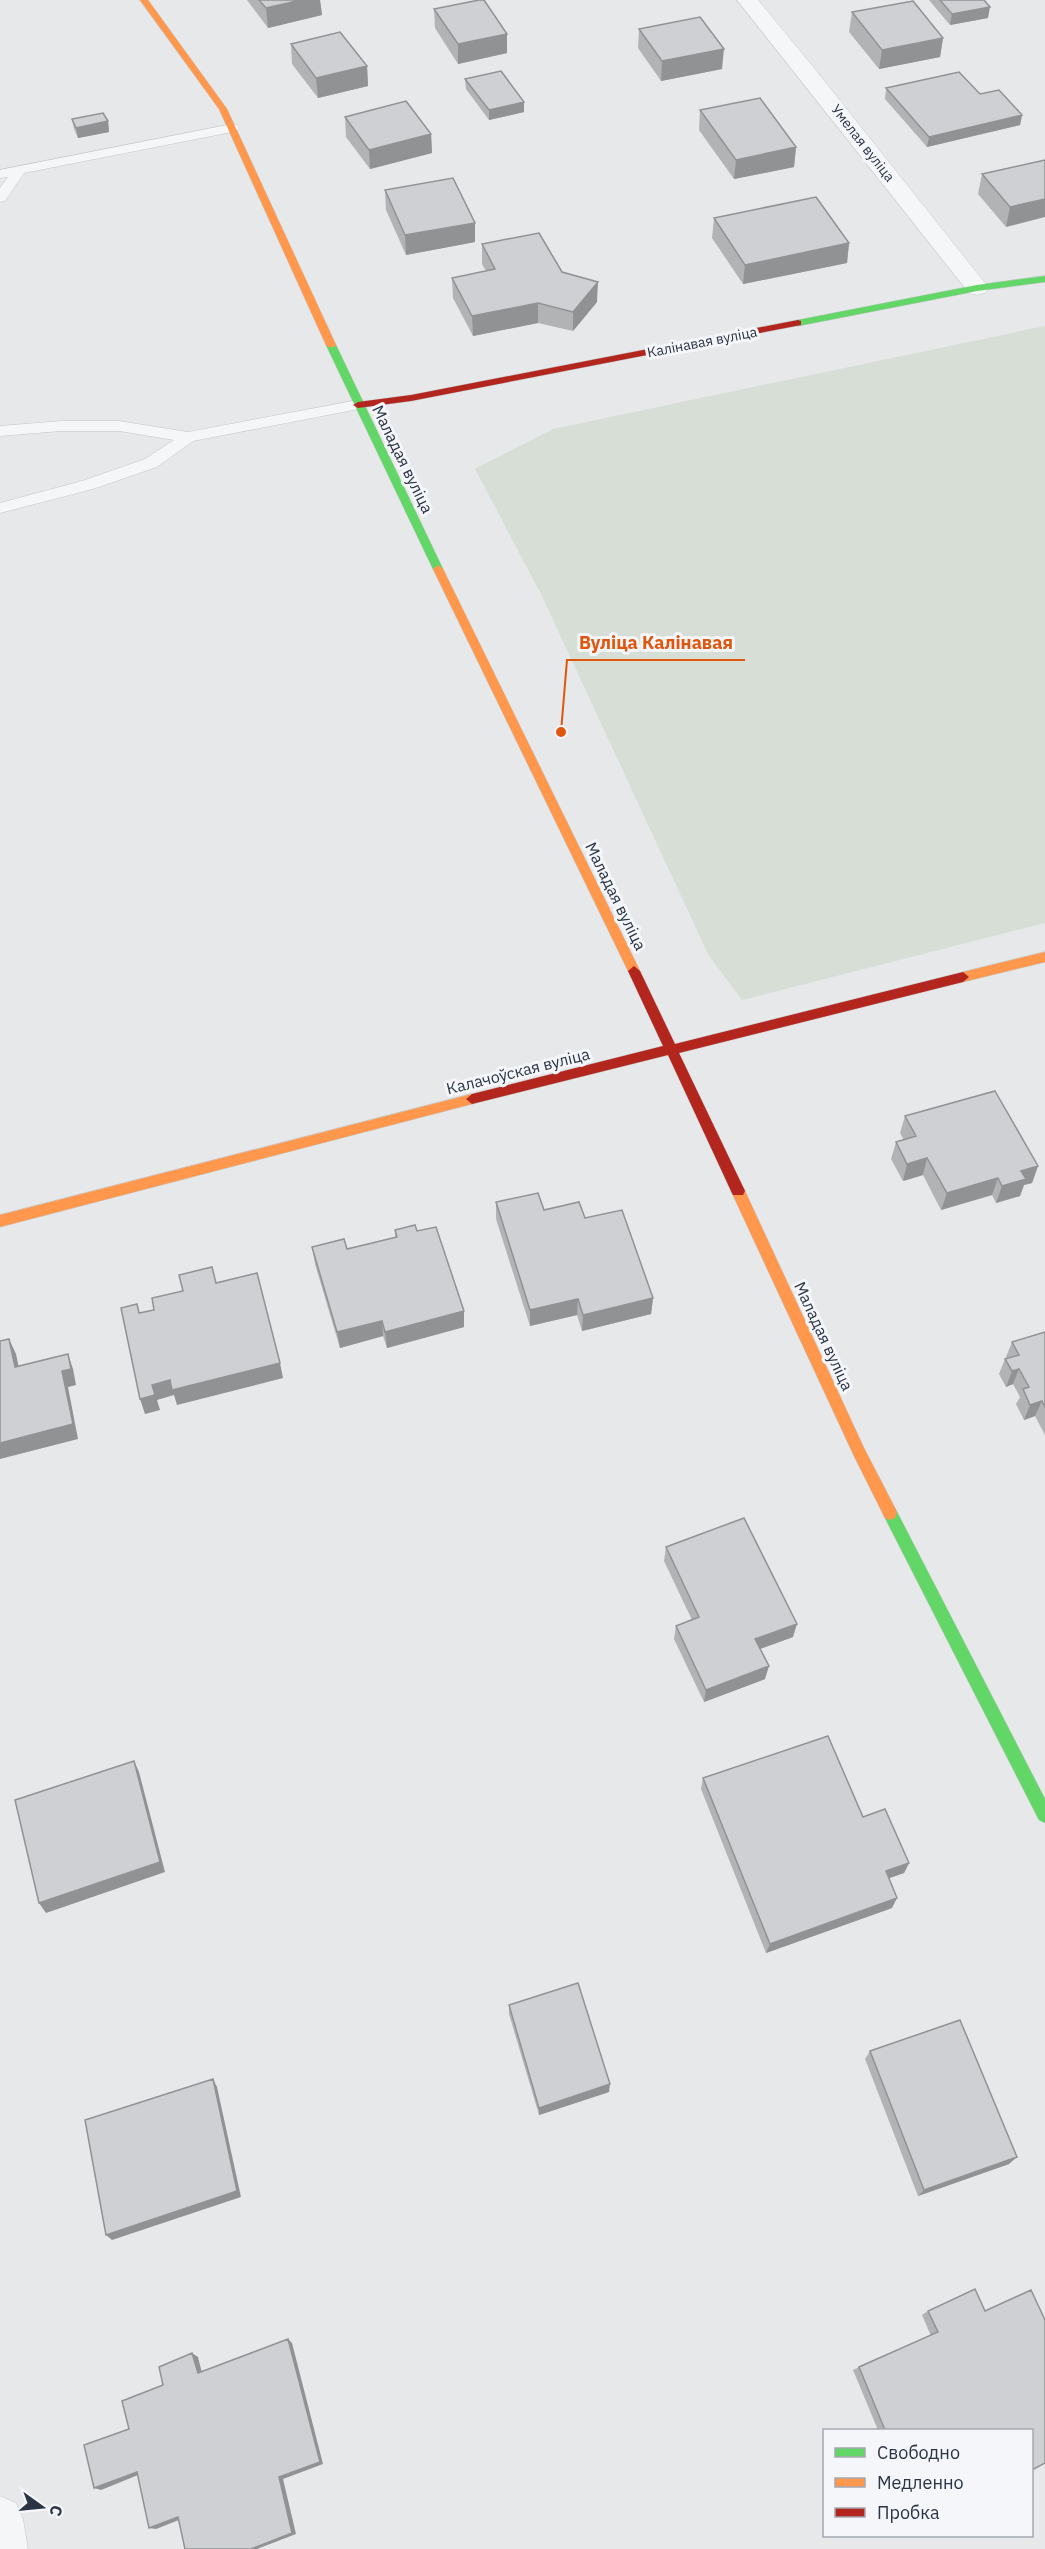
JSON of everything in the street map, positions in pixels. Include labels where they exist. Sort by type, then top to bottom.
[{"type":"street","name":"Маладая вуліца","points":[[144,0],[223,109],[358,405],[672,1048],[859,1452],[1045,1815]]},
{"type":"street","name":"Умелая вуліца","points":[[747,0],[807,72],[977,288]]},
{"type":"street","name":"Калінавая вуліца","points":[[358,405],[411,398],[977,288],[1045,279]]},
{"type":"street","name":"Калачоўская вуліца","points":[[0,1221],[672,1048],[1045,957]]},
{"type":"street","points":[[0,2520],[5,2549]]},
{"type":"lane","points":[[0,174],[232,128]]},
{"type":"lane","points":[[0,198],[19,171]]},
{"type":"lane","points":[[0,431],[61,426],[119,426],[188,437],[358,405]]},
{"type":"lane","points":[[0,508],[87,485],[151,463],[188,437]]},
{"type":"shaded area","points":[[1045,326],[1045,923],[742,1000],[708,954],[541,594],[475,469],[553,429]]},
{"type":"building","points":[[259,0],[301,0],[266,8]]},
{"type":"building","points":[[484,0],[507,34],[458,44],[434,9]]},
{"type":"building","points":[[940,0],[984,0],[990,7],[952,14]]},
{"type":"building","points":[[913,1],[943,38],[882,50],[852,12]]},
{"type":"building","points":[[700,17],[724,49],[662,61],[639,29]]},
{"type":"building","points":[[340,32],[367,66],[316,78],[291,44]]},
{"type":"building","points":[[501,71],[524,102],[489,110],[465,79]]},
{"type":"building","points":[[959,72],[980,94],[999,90],[1022,115],[929,137],[886,88]]},
{"type":"building","points":[[760,98],[796,147],[736,160],[700,110]]},
{"type":"building","points":[[406,101],[431,134],[369,150],[345,117]]},
{"type":"building","points":[[103,113],[108,121],[76,128],[72,119]]},
{"type":"building","points":[[1045,160],[1045,199],[1010,207],[982,174]]},
{"type":"building","points":[[453,178],[475,223],[405,235],[385,190]]},
{"type":"building","points":[[816,197],[849,243],[745,265],[714,218]]},
{"type":"building","points":[[539,233],[562,272],[598,282],[573,312],[538,303],[472,316],[452,278],[495,269],[482,244]]},
{"type":"building","points":[[995,1091],[1038,1166],[1021,1171],[1026,1179],[1002,1186],[998,1178],[947,1193],[927,1158],[907,1164],[896,1142],[916,1136],[905,1116]]},
{"type":"building","points":[[538,1193],[544,1210],[579,1202],[585,1218],[622,1210],[653,1298],[583,1315],[578,1299],[530,1310],[496,1202]]},
{"type":"building","points":[[415,1225],[417,1231],[436,1227],[464,1311],[385,1332],[382,1321],[337,1332],[312,1247],[344,1239],[347,1249],[397,1237],[395,1230]]},
{"type":"building","points":[[212,1267],[216,1283],[257,1273],[280,1363],[172,1390],[170,1380],[152,1385],[155,1395],[140,1399],[121,1308],[137,1304],[139,1313],[154,1310],[152,1298],[183,1291],[179,1275]]},
{"type":"building","points":[[1045,1332],[1045,1407],[1042,1401],[1030,1405],[1023,1389],[1029,1387],[1019,1369],[1012,1371],[1005,1359],[1019,1355],[1012,1342]]},
{"type":"building","points":[[9,1339],[15,1367],[68,1354],[71,1369],[62,1371],[73,1424],[0,1443],[0,1341]]},
{"type":"building","points":[[744,1518],[797,1624],[755,1639],[769,1666],[706,1690],[676,1626],[699,1617],[666,1547]]},
{"type":"building","points":[[828,1736],[863,1817],[885,1809],[909,1863],[886,1871],[897,1898],[770,1944],[703,1778]]},
{"type":"building","points":[[134,1761],[160,1862],[39,1903],[15,1800]]},
{"type":"building","points":[[578,1983],[610,2084],[539,2108],[509,2005]]},
{"type":"building","points":[[960,2020],[1017,2157],[924,2190],[870,2051]]},
{"type":"building","points":[[213,2079],[237,2191],[106,2235],[85,2120]]},
{"type":"building","points":[[975,2289],[985,2311],[1031,2290],[1045,2320],[1045,2463],[1033,2469],[1033,2429],[885,2429],[859,2367],[938,2332],[928,2311]]},
{"type":"building","points":[[288,2339],[320,2462],[279,2477],[292,2533],[251,2549],[185,2549],[178,2517],[149,2528],[137,2472],[94,2488],[84,2445],[129,2429],[122,2401],[163,2385],[159,2367],[192,2353],[198,2373]]},
{"type":"traffic: fast","points":[[798,323],[977,288],[1045,279]]},
{"type":"traffic: fast","points":[[331,345],[438,569]]},
{"type":"traffic: fast","points":[[890,1513],[1045,1815]]},
{"type":"traffic: slow","points":[[144,0],[223,109],[331,345]]},
{"type":"traffic: slow","points":[[438,569],[634,971]]},
{"type":"traffic: slow","points":[[963,977],[1045,957]]},
{"type":"traffic: slow","points":[[0,1221],[472,1099]]},
{"type":"traffic: slow","points":[[738,1191],[859,1452],[890,1513]]},
{"type":"traffic: jam","points":[[358,405],[411,398],[798,323]]},
{"type":"traffic: jam","points":[[634,971],[738,1191]]},
{"type":"traffic: jam","points":[[472,1099],[963,977]]},
{"type":"place","name":"Вуліца Калінавая","points":[[561,732]]}]
